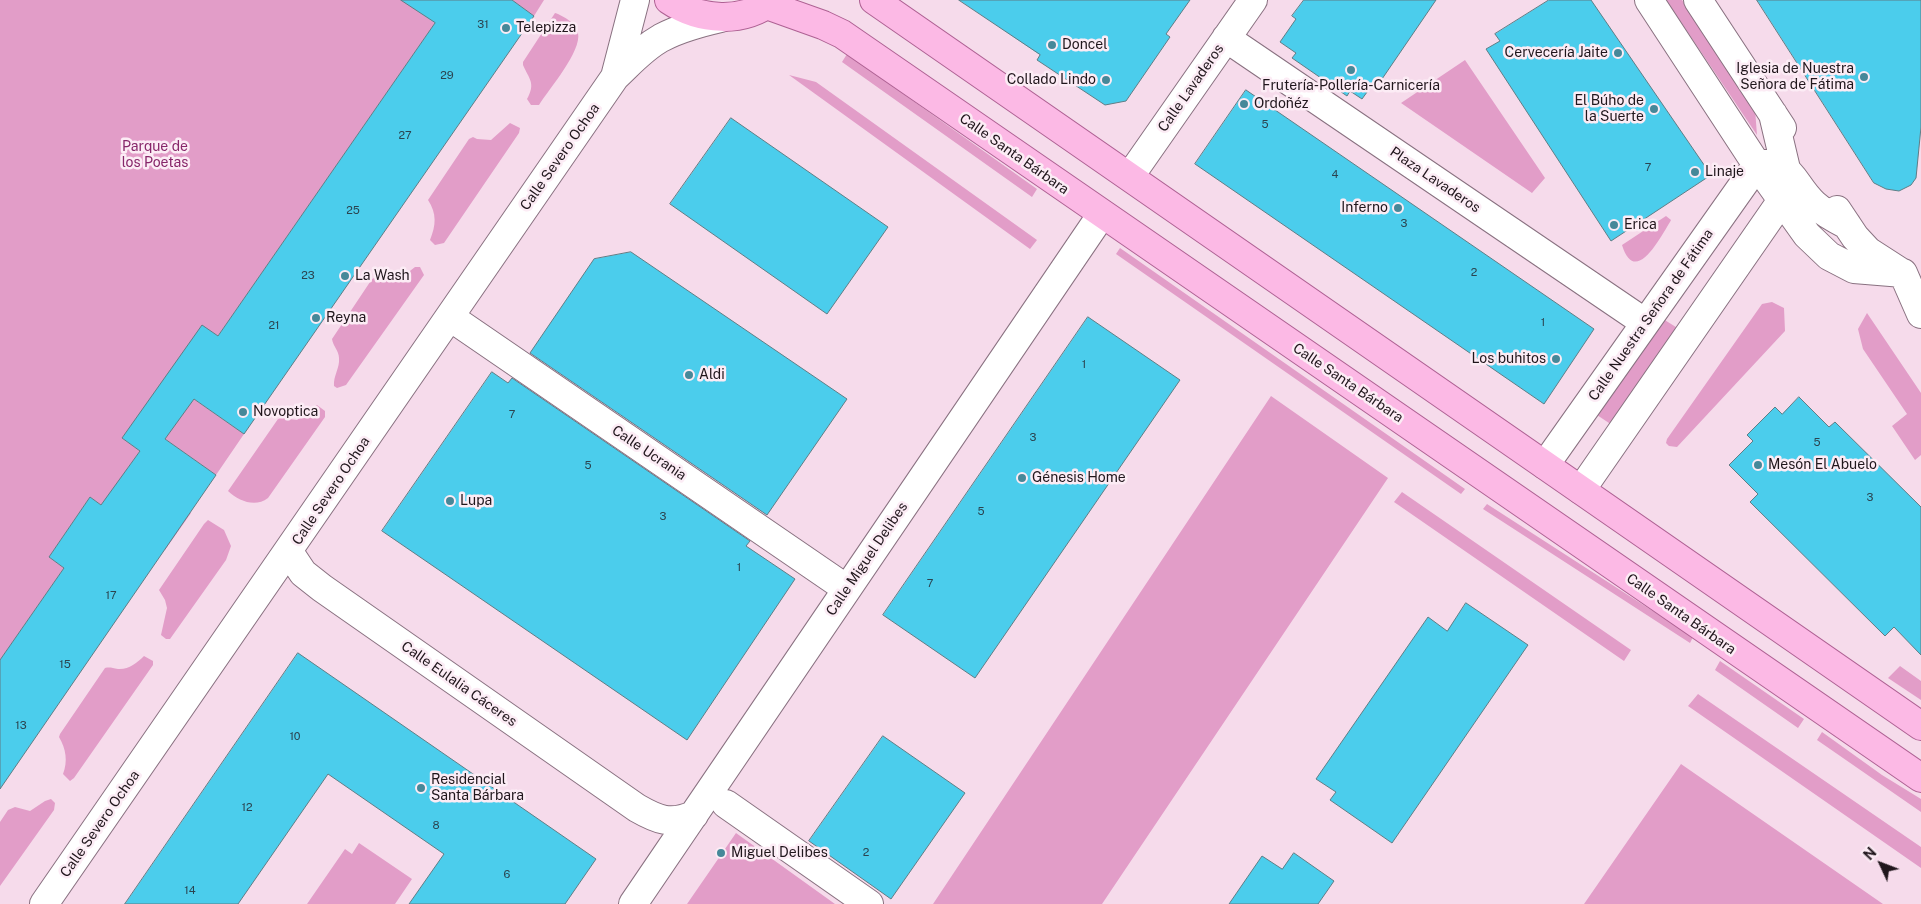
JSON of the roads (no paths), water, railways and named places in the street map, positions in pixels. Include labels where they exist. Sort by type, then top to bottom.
[{"type":"main road","points":[[669,0],[691,12],[721,18],[749,13],[770,3]]},
{"type":"main road","points":[[874,0],[1921,726]]},
{"type":"main road","name":"Calle Santa Bárbara","points":[[770,3],[842,34],[1921,778]]},
{"type":"street","name":"Calle Severo Ochoa","points":[[615,77],[635,0]]},
{"type":"street","name":"Calle Lavaderos","points":[[1130,176],[1253,0]]},
{"type":"street","points":[[1648,0],[1756,165],[1807,235],[1830,256],[1854,269],[1912,267]]},
{"type":"street","points":[[1698,0],[1855,237],[1868,251],[1912,267]]},
{"type":"street","name":"Calle Severo Ochoa","points":[[44,904],[615,77],[644,49],[660,38],[684,27],[721,18]]},
{"type":"street","name":"Plaza Lavaderos","points":[[1226,38],[1644,322]]},
{"type":"street","points":[[1581,490],[1782,200],[1786,169],[1773,114]]},
{"type":"street","points":[[1756,165],[1771,162],[1786,169],[1812,202],[1828,216],[1847,226]]},
{"type":"street","name":"Calle Nuestra Señora de Fátima","points":[[1545,465],[1756,165]]},
{"type":"street","name":"Calle Miguel Delibes","points":[[633,904],[1102,214]]},
{"type":"street","points":[[1757,236],[1793,230],[1807,235]]},
{"type":"street","points":[[1912,267],[1921,314]]},
{"type":"street","name":"Calle Ucrania","points":[[450,316],[847,589]]},
{"type":"street","name":"Calle Eulalia Cáceres","points":[[288,552],[303,573],[322,588],[637,808],[668,821],[683,820],[694,815]]},
{"type":"street","points":[[726,804],[869,904]]},
{"type":"street","name":"Calle Eulalia Cáceres","points":[[637,808],[657,829],[662,851],[658,867]]},
{"type":"place","name":"Telepizza","points":[[506,28]]},
{"type":"place","name":"Doncel","points":[[1052,45]]},
{"type":"place","name":"Cervecería Jaite","points":[[1618,53]]},
{"type":"place","name":"Frutería-Pollería-Carnicería","points":[[1351,70]]},
{"type":"place","name":"Iglesia de Nuestra Señora de Fátima","points":[[1864,77]]},
{"type":"place","name":"Collado Lindo","points":[[1106,80]]},
{"type":"place","name":"Ordoñéz","points":[[1244,104]]},
{"type":"place","name":"El Búho de la Suerte","points":[[1654,109]]},
{"type":"place","name":"Linaje","points":[[1695,172]]},
{"type":"place","name":"Inferno","points":[[1398,208]]},
{"type":"place","name":"Erica","points":[[1614,225]]},
{"type":"place","name":"La Wash","points":[[345,276]]},
{"type":"place","name":"Reyna","points":[[316,318]]},
{"type":"place","name":"Los buhitos","points":[[1556,359]]},
{"type":"place","name":"Aldi","points":[[689,375]]},
{"type":"place","name":"Novoptica","points":[[243,412]]},
{"type":"place","name":"Mesón El Abuelo","points":[[1758,465]]},
{"type":"place","name":"Génesis Home","points":[[1022,478]]},
{"type":"place","name":"Lupa","points":[[450,501]]},
{"type":"place","name":"Residencial Santa Bárbara","points":[[421,788]]},
{"type":"place","name":"Miguel Delibes","points":[[721,853]]},
{"type":"park label","name":"Parque de los Poetas","points":[[155,156]]}]
